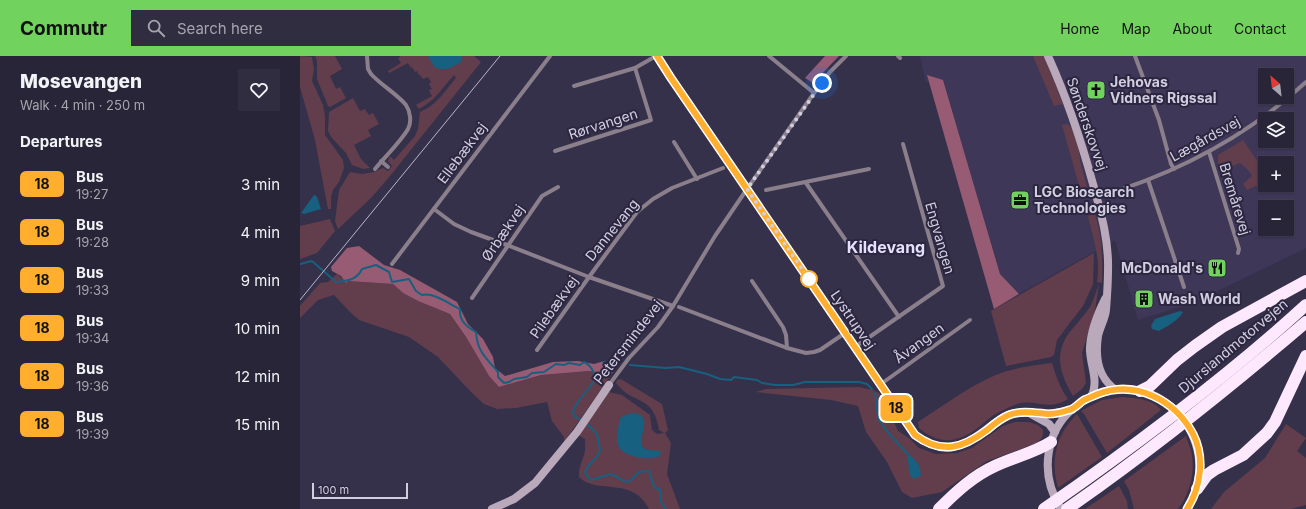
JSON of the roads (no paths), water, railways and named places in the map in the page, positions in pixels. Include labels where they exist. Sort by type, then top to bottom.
[{"type":"highway","points":[[1140,392],[1150,386],[1177,360],[1222,327],[1306,281]]},
{"type":"highway","name":"Djurslandmotorvejen","points":[[1044,509],[1146,437],[1243,360],[1306,305]]},
{"type":"highway","name":"Djurslandmotorvejen","points":[[1067,509],[1154,447],[1252,368],[1306,322]]},
{"type":"highway","points":[[1197,489],[1207,475],[1243,455],[1267,433],[1275,422],[1306,356]]},
{"type":"highway","points":[[939,509],[965,484],[978,475],[994,467],[1031,453],[1053,437]]},
{"type":"street","points":[[367,56],[368,69],[371,74],[405,104],[410,114],[409,128],[375,169]]},
{"type":"street","name":"Ellebækvej","points":[[392,264],[550,56]]},
{"type":"street","points":[[574,86],[635,68],[656,56]]},
{"type":"street","name":"Lystrupvej","points":[[656,56],[915,435],[930,444],[941,447],[962,446],[1010,414],[1051,414],[1072,410]]},
{"type":"street","points":[[769,56],[814,93]]},
{"type":"street","name":"Petersmindevej","points":[[492,509],[514,499],[535,483],[577,432],[629,358],[658,327],[673,306],[715,236],[747,189],[814,93],[830,72],[846,56]]},
{"type":"street","name":"Sønderskovvej","points":[[1048,56],[1073,118],[1102,217],[1108,250],[1108,271],[1106,311],[1098,336],[1097,350],[1100,371],[1109,385],[1116,390]]},
{"type":"street","points":[[1135,56],[1157,115],[1171,164],[1174,169]]},
{"type":"street","name":"Rørvangen","points":[[555,151],[651,120],[635,68]]},
{"type":"street","name":"Lægårdsvej","points":[[1097,197],[1148,180],[1209,152],[1241,133],[1269,113],[1306,82]]},
{"type":"street","points":[[674,142],[697,179]]},
{"type":"street","name":"Engvangen","points":[[855,347],[943,286],[903,144]]},
{"type":"street","name":"Bremårevej","points":[[1209,152],[1239,249],[1238,253]]},
{"type":"street","points":[[381,161],[388,167]]},
{"type":"street","name":"Dannevang","points":[[589,277],[637,212],[653,199],[672,188],[723,168]]},
{"type":"street","points":[[766,190],[869,169]]},
{"type":"street","points":[[1148,180],[1184,287]]},
{"type":"street","points":[[806,183],[899,317]]},
{"type":"street","name":"Ørbækvej","points":[[472,298],[507,244],[542,196],[558,187]]},
{"type":"street","points":[[434,209],[454,224],[471,232],[507,244],[589,277],[673,306]]},
{"type":"street","name":"Pilebækvej","points":[[538,350],[589,277]]},
{"type":"street","points":[[752,281],[783,327],[786,335],[787,348]]},
{"type":"street","name":"Sønderskovvej","points":[[1091,397],[1096,384],[1090,358],[1090,348],[1099,310],[1106,296]]},
{"type":"street","points":[[679,307],[806,354],[814,352],[846,333]]},
{"type":"street","name":"Åvangen","points":[[881,384],[970,320]]},
{"type":"street","points":[[1061,509],[1053,494],[1048,477],[1047,458],[1053,437],[1065,416],[1072,410],[1099,393],[1116,390],[1140,392],[1157,397],[1172,407],[1184,421],[1197,444],[1200,467],[1197,489],[1187,509]]},
{"type":"street","points":[[1028,413],[1049,424],[1053,437]]},
{"type":"water","points":[[428,56],[462,56],[461,62],[451,68],[441,69],[434,67]]},
{"type":"water","points":[[314,195],[317,197],[321,209],[304,214],[301,213]]},
{"type":"water","points":[[1180,311],[1183,312],[1181,315],[1169,325],[1159,331],[1152,329],[1151,326],[1155,319]]},
{"type":"water","points":[[635,413],[641,415],[644,423],[642,437],[643,448],[661,451],[660,456],[644,458],[631,456],[625,453],[618,445],[617,435],[620,418],[628,414]]},
{"type":"water","points":[[908,454],[919,465],[921,475],[917,478],[912,478],[910,475],[907,458]]},
{"type":"waterway","points":[[300,264],[312,261],[336,282],[354,278],[362,269],[376,265],[389,272],[392,282],[409,279],[416,291],[422,295],[431,295],[460,309],[462,320],[467,326],[476,332],[480,349],[498,372],[498,377],[504,383],[514,379],[527,377],[532,373],[544,372],[556,364],[564,365],[569,363],[580,365],[584,362],[586,363],[592,370],[595,380],[577,403],[573,411],[574,416],[581,420]]},
{"type":"waterway","points":[[603,362],[617,366]]},
{"type":"waterway","points":[[630,365],[666,368],[679,367],[720,379],[731,380],[734,377],[757,380],[762,383],[775,385],[793,385],[805,382],[859,382],[867,384],[872,389]]},
{"type":"waterway","points":[[875,393],[877,413],[881,423],[908,454]]},
{"type":"waterway","points":[[587,424],[597,434],[600,450],[597,457],[587,468],[585,472],[587,476],[591,480],[611,474],[629,482],[639,472],[649,471],[654,487],[660,490],[661,502],[666,509]]},
{"type":"tram line","points":[[300,300],[500,56]]},
{"type":"place","name":"Jehovas Vidners Rigssal","points":[[1096,90]]},
{"type":"place","name":"LGC Biosearch Technologies","points":[[1020,200]]},
{"type":"place","name":"McDonald's","points":[[1217,268]]},
{"type":"place","name":"Wash World","points":[[1144,299]]},
{"type":"district","name":"Kildevang","points":[[886,247]]}]
